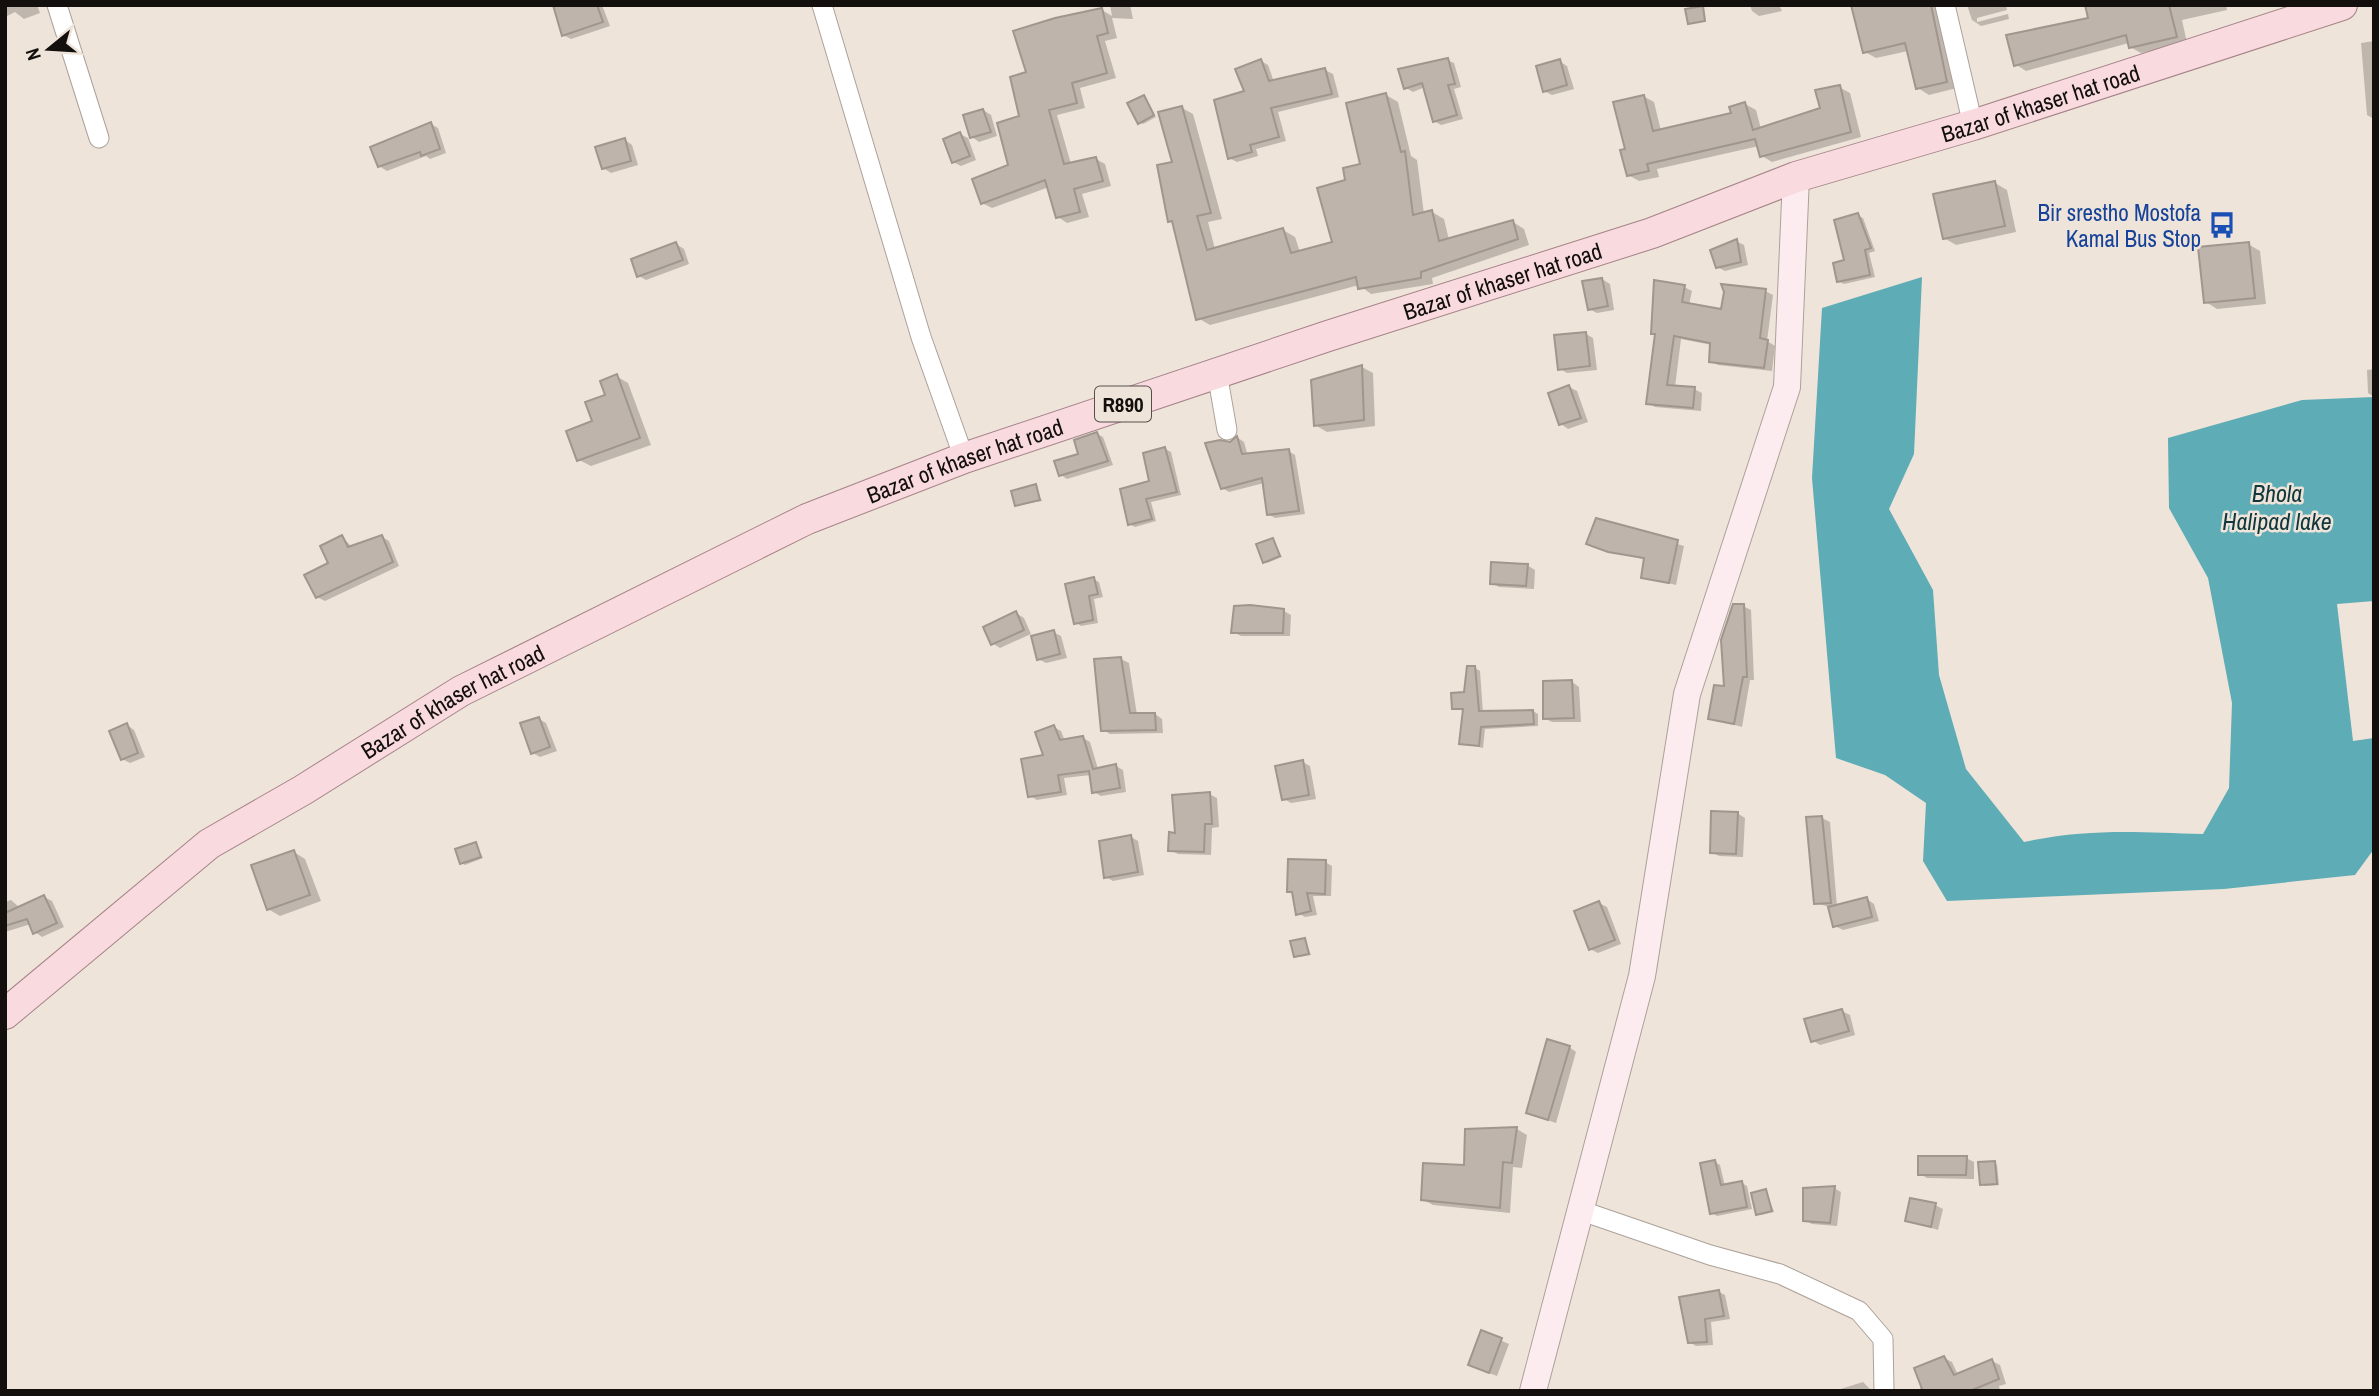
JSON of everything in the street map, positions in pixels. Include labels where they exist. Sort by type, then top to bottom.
[{"type":"main road","name":"Bazar of khaser hat road","points":[[5,1014],[209,844],[303,790],[461,691],[807,519],[964,458],[1651,233],[1796,177],[1973,125],[2342,5]]},
{"type":"main road","points":[[1533,1391],[1642,976],[1687,694],[1787,387],[1796,177]]},
{"type":"street","points":[[57,5],[99,138]]},
{"type":"street","points":[[822,5],[921,337],[964,458]]},
{"type":"street","points":[[1945,5],[1973,125]]},
{"type":"street","points":[[1217,373],[1227,430]]},
{"type":"street","points":[[1582,1211],[1710,1255],[1780,1275],[1859,1311],[1883,1339],[1884,1391]]},
{"type":"water","name":"Bhola Halipad lake","points":[[1922,277],[1914,454],[1889,509],[1933,590],[1939,675],[1966,769],[2024,842],[2092,833],[2203,834],[2229,788],[2232,703],[2208,578],[2169,508],[2168,438],[2302,400],[2374,397],[2374,601],[2337,604],[2353,741],[2374,738],[2374,849],[2355,875],[2224,889],[1947,901],[1923,861],[1926,803],[1885,775],[1836,758],[1812,478],[1822,308]]},
{"type":"building","points":[[553,5],[597,5],[603,22],[562,36]]},
{"type":"building","points":[[1851,5],[1931,5],[1947,82],[1916,89],[1905,43],[1863,53]]},
{"type":"building","points":[[2085,5],[2169,5],[2177,37],[2129,48],[2126,35],[2014,66],[2006,35],[2088,18]]},
{"type":"building","points":[[1703,6],[1705,21],[1688,24],[1685,9]]},
{"type":"building","points":[[1102,8],[1108,33],[1097,36],[1107,73],[1072,83],[1077,103],[1049,110],[1064,164],[1096,157],[1103,181],[1074,189],[1080,212],[1056,218],[1045,180],[981,204],[972,179],[1008,165],[997,123],[1019,116],[1010,77],[1026,72],[1013,31]]},
{"type":"building","points":[[1448,58],[1455,84],[1448,85],[1457,115],[1433,122],[1422,83],[1404,89],[1398,69]]},
{"type":"building","points":[[1261,59],[1269,81],[1325,68],[1332,94],[1271,108],[1279,137],[1250,145],[1252,152],[1228,159],[1214,100],[1244,91],[1235,69]]},
{"type":"building","points":[[1560,59],[1567,85],[1543,92],[1536,66]]},
{"type":"building","points":[[1840,85],[1851,132],[1760,157],[1755,139],[1647,164],[1649,171],[1627,176],[1620,150],[1625,149],[1613,102],[1644,95],[1653,131],[1731,113],[1729,107],[1745,102],[1753,130],[1820,108],[1815,90]]},
{"type":"building","points":[[1386,93],[1401,152],[1405,151],[1413,215],[1432,210],[1439,241],[1513,220],[1518,239],[1421,272],[1421,278],[1358,289],[1356,277],[1196,320],[1172,221],[1168,222],[1157,165],[1172,162],[1158,112],[1182,106],[1211,213],[1197,216],[1207,250],[1283,228],[1291,253],[1332,242],[1317,188],[1345,180],[1343,168],[1360,164],[1346,103]]},
{"type":"building","points":[[1144,95],[1154,115],[1138,124],[1127,103]]},
{"type":"building","points":[[983,109],[991,132],[970,138],[963,115]]},
{"type":"building","points":[[431,122],[440,149],[421,156],[420,152],[378,167],[370,147]]},
{"type":"building","points":[[960,132],[970,156],[952,163],[943,139]]},
{"type":"building","points":[[625,138],[631,161],[602,169],[595,147]]},
{"type":"building","points":[[1995,181],[2005,226],[1943,239],[1933,194]]},
{"type":"building","points":[[1858,213],[1871,248],[1865,250],[1870,275],[1837,282],[1833,263],[1844,260],[1834,220]]},
{"type":"building","points":[[1737,239],[1741,262],[1716,268],[1710,250]]},
{"type":"building","points":[[676,242],[683,260],[637,277],[631,259]]},
{"type":"building","points":[[2249,242],[2255,298],[2204,303],[2198,247]]},
{"type":"building","points":[[1602,278],[1608,306],[1588,310],[1582,281]]},
{"type":"building","points":[[1654,280],[1685,285],[1682,302],[1721,309],[1724,292],[1721,284],[1766,289],[1760,338],[1768,340],[1764,368],[1709,362],[1710,343],[1674,336],[1667,385],[1695,387],[1693,408],[1646,404],[1655,334],[1651,334]]},
{"type":"building","points":[[1586,332],[1590,366],[1558,370],[1554,335]]},
{"type":"building","points":[[1362,365],[1364,420],[1314,426],[1311,380]]},
{"type":"building","points":[[617,374],[640,438],[577,461],[566,431],[592,421],[585,402],[605,395],[600,381]]},
{"type":"building","points":[[1569,385],[1581,418],[1559,425],[1548,393]]},
{"type":"building","points":[[1097,432],[1108,461],[1059,476],[1054,461],[1078,454],[1074,440]]},
{"type":"building","points":[[1237,436],[1242,454],[1289,449],[1299,511],[1267,515],[1262,478],[1221,489],[1205,443],[1220,440],[1230,442]]},
{"type":"building","points":[[1165,447],[1177,492],[1146,499],[1152,519],[1128,525],[1120,489],[1149,481],[1143,453]]},
{"type":"building","points":[[1036,484],[1040,500],[1015,506],[1011,491]]},
{"type":"building","points":[[1596,518],[1678,540],[1669,583],[1641,578],[1644,558],[1608,552],[1586,544]]},
{"type":"building","points":[[342,535],[348,547],[382,535],[393,562],[316,598],[304,575],[328,563],[320,546]]},
{"type":"building","points":[[1273,538],[1280,556],[1263,563],[1256,544]]},
{"type":"building","points":[[1491,562],[1528,564],[1526,586],[1490,584]]},
{"type":"building","points":[[1094,577],[1098,594],[1089,596],[1093,620],[1074,624],[1065,584]]},
{"type":"building","points":[[1733,604],[1744,604],[1747,677],[1743,677],[1734,724],[1708,719],[1714,685],[1724,686],[1721,640]]},
{"type":"building","points":[[1234,606],[1284,609],[1283,633],[1231,633]]},
{"type":"building","points":[[1016,611],[1024,630],[991,645],[983,627]]},
{"type":"building","points":[[1054,630],[1060,654],[1037,660],[1031,636]]},
{"type":"building","points":[[1121,657],[1130,713],[1155,713],[1156,730],[1101,731],[1094,659]]},
{"type":"building","points":[[1467,666],[1475,666],[1479,711],[1533,710],[1534,724],[1481,727],[1479,746],[1459,744],[1463,709],[1452,709],[1451,693],[1464,692]]},
{"type":"building","points":[[1572,680],[1574,718],[1543,719],[1543,681]]},
{"type":"building","points":[[539,717],[550,747],[531,754],[520,723]]},
{"type":"building","points":[[127,723],[138,753],[121,760],[109,731]]},
{"type":"building","points":[[1054,725],[1060,740],[1083,736],[1093,769],[1116,764],[1120,788],[1092,793],[1089,771],[1058,775],[1061,792],[1028,797],[1021,759],[1043,755],[1035,732]]},
{"type":"building","points":[[1303,760],[1309,795],[1282,800],[1275,766]]},
{"type":"building","points":[[1210,792],[1212,824],[1205,824],[1204,852],[1168,851],[1169,832],[1175,833],[1172,795]]},
{"type":"building","points":[[1711,811],[1738,812],[1736,854],[1710,853]]},
{"type":"building","points":[[1822,816],[1831,903],[1814,904],[1806,817]]},
{"type":"building","points":[[1131,835],[1138,872],[1104,878],[1099,841]]},
{"type":"building","points":[[476,842],[481,857],[460,864],[455,849]]},
{"type":"building","points":[[294,850],[310,895],[267,910],[251,865]]},
{"type":"building","points":[[1288,859],[1326,860],[1325,894],[1307,893],[1311,911],[1296,915],[1292,892],[1287,892]]},
{"type":"building","points":[[44,895],[57,923],[33,934],[27,919],[5,926],[5,913]]},
{"type":"building","points":[[1867,897],[1872,917],[1833,927],[1828,907]]},
{"type":"building","points":[[1599,901],[1615,940],[1589,950],[1574,911]]},
{"type":"building","points":[[1305,938],[1309,954],[1294,957],[1290,941]]},
{"type":"building","points":[[1842,1009],[1849,1031],[1811,1042],[1804,1019]]},
{"type":"building","points":[[1547,1039],[1570,1046],[1548,1120],[1526,1113]]},
{"type":"building","points":[[1517,1127],[1512,1163],[1503,1162],[1500,1208],[1421,1200],[1423,1163],[1464,1165],[1465,1129]]},
{"type":"building","points":[[1918,1156],[1967,1156],[1966,1175],[1918,1175]]},
{"type":"building","points":[[1715,1160],[1721,1185],[1742,1181],[1747,1207],[1710,1214],[1700,1163]]},
{"type":"building","points":[[1995,1161],[1997,1184],[1980,1185],[1978,1162]]},
{"type":"building","points":[[1835,1186],[1830,1223],[1803,1221],[1803,1188]]},
{"type":"building","points":[[1766,1189],[1772,1211],[1756,1215],[1751,1193]]},
{"type":"building","points":[[1910,1198],[1936,1203],[1931,1227],[1905,1221]]},
{"type":"building","points":[[1719,1290],[1724,1316],[1705,1319],[1707,1342],[1688,1343],[1679,1297]]},
{"type":"building","points":[[1481,1330],[1502,1338],[1489,1373],[1468,1365]]},
{"type":"building","points":[[1944,1356],[1954,1375],[1992,1359],[1999,1379],[1970,1391],[1918,1391],[1922,1389],[1914,1368]]},
{"type":"place","name":"Bir srestho Mostofa Kamal Bus Stop","points":[[2222,225]]}]
